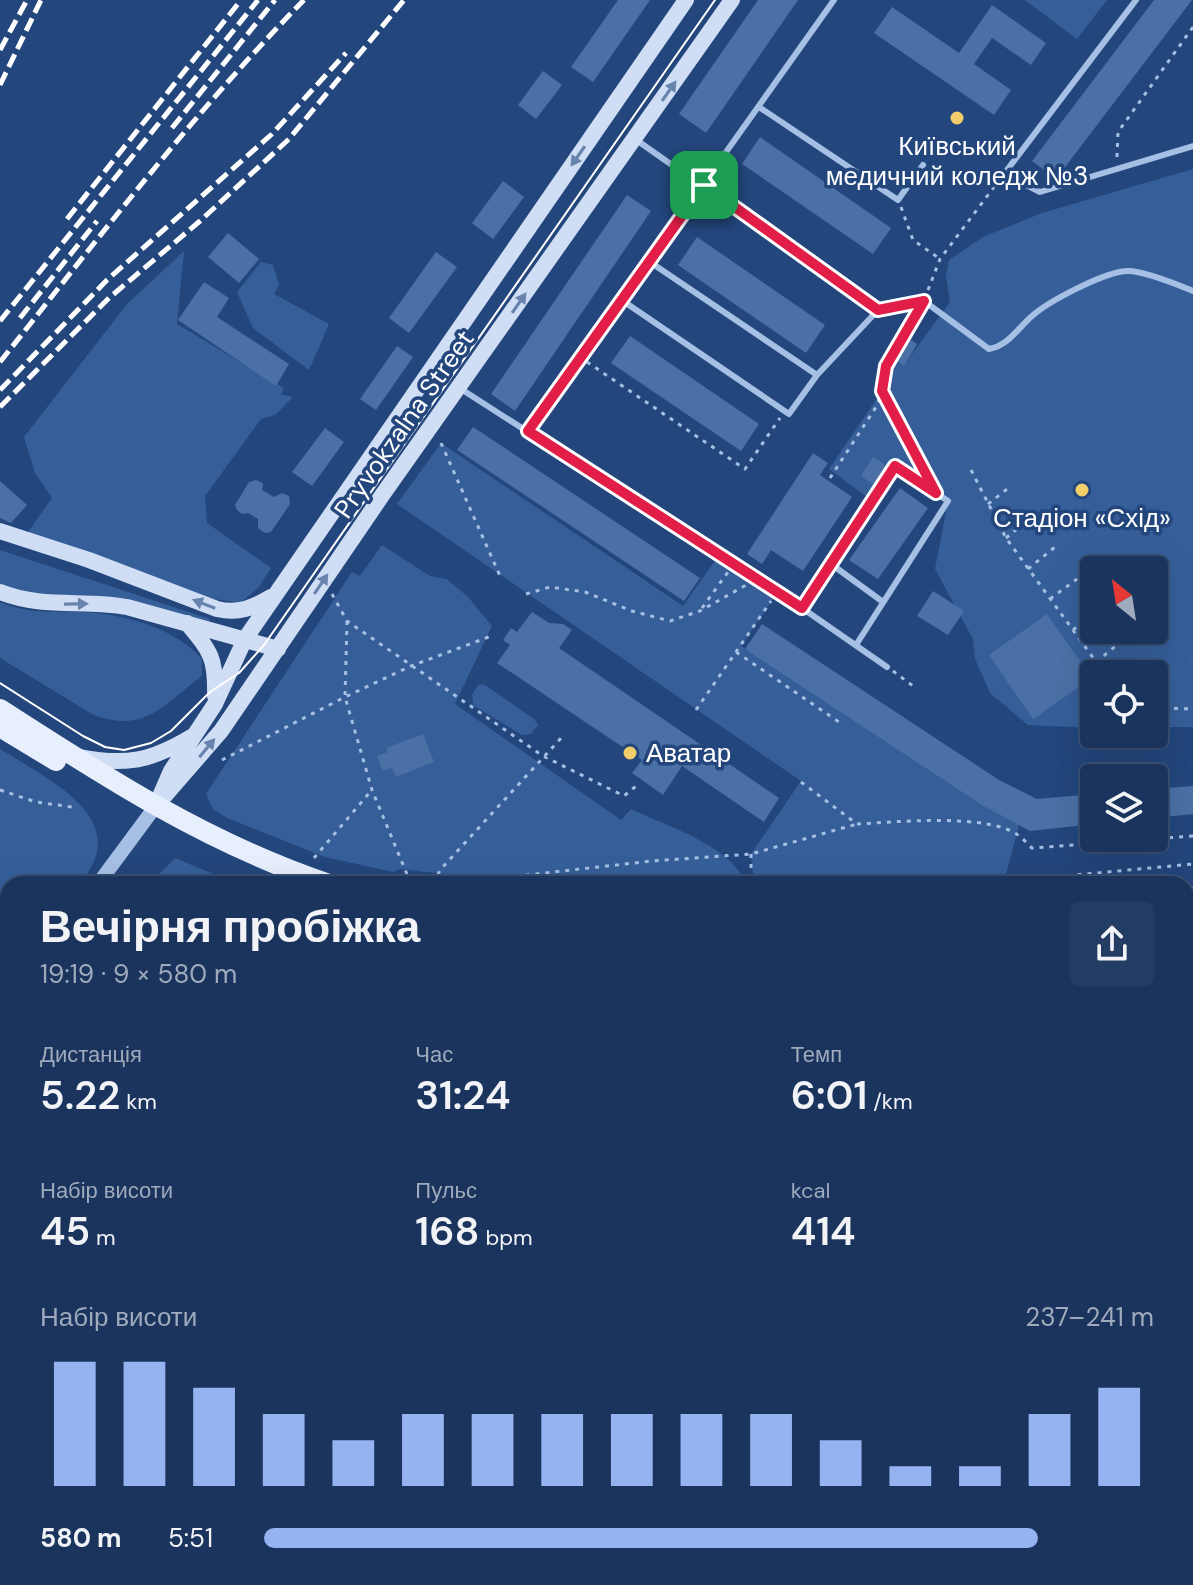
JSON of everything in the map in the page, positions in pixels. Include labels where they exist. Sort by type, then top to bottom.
[{"type":"main road","name":"Pryvokzalna Street","points":[[155,807],[171,771],[215,704],[245,639],[686,0]]},
{"type":"main road","name":"Pryvokzalna Street","points":[[155,807],[221,731],[383,494],[732,0]]},
{"type":"main road","points":[[0,531],[234,613],[251,608],[276,594]]},
{"type":"main road","points":[[0,592],[28,601],[57,605],[110,604],[278,649]]},
{"type":"main road","points":[[187,623],[215,665],[215,704]]},
{"type":"main road","points":[[0,709],[155,807],[256,857],[307,876]]},
{"type":"main road","points":[[0,727],[127,804],[155,807]]},
{"type":"main road","name":"Pryvokzalna Street","points":[[71,755],[106,762],[132,761],[159,754],[192,737]]},
{"type":"street","points":[[104,876],[155,807]]},
{"type":"lane","points":[[528,431],[834,0]]},
{"type":"lane","points":[[1136,0],[1004,174],[1040,192],[1193,146]]},
{"type":"lane","points":[[759,107],[898,200],[923,165]]},
{"type":"lane","points":[[635,139],[878,310]]},
{"type":"lane","points":[[650,262],[817,375]]},
{"type":"lane","points":[[623,301],[789,414],[817,375],[878,310],[924,301],[989,349],[1000,348],[1034,314],[1080,286],[1127,271],[1193,291]]},
{"type":"lane","points":[[460,388],[802,608],[887,667]]},
{"type":"lane","points":[[802,608],[895,466],[948,501],[856,645]]},
{"type":"lane","points":[[831,564],[883,602]]},
{"type":"path","points":[[1117,169],[1118,132],[1193,27]]},
{"type":"path","points":[[830,478],[878,404],[886,366],[924,301],[940,259],[1004,174]]},
{"type":"path","points":[[898,200],[913,240],[940,259]]},
{"type":"path","points":[[581,358],[745,469],[785,411]]},
{"type":"path","points":[[882,391],[936,493]]},
{"type":"path","points":[[441,443],[500,576]]},
{"type":"path","points":[[971,470],[1006,538],[1095,660]]},
{"type":"path","points":[[988,504],[1011,486]]},
{"type":"path","points":[[1006,538],[1033,516]]},
{"type":"path","points":[[1028,569],[1055,547]]},
{"type":"path","points":[[700,611],[733,563]]},
{"type":"path","points":[[526,594],[550,587],[585,592],[632,611],[670,621],[700,611],[757,579]]},
{"type":"path","points":[[1050,599],[1077,579]]},
{"type":"path","points":[[696,710],[777,593]]},
{"type":"path","points":[[332,594],[347,621],[543,756],[624,796],[636,786]]},
{"type":"path","points":[[347,621],[345,697],[372,790],[408,876]]},
{"type":"path","points":[[1073,630],[1080,624]]},
{"type":"path","points":[[222,760],[411,666],[494,635]]},
{"type":"path","points":[[1098,660],[1118,644]]},
{"type":"path","points":[[736,652],[842,724]]},
{"type":"path","points":[[887,667],[913,686]]},
{"type":"path","points":[[1168,708],[1193,709]]},
{"type":"path","points":[[437,876],[563,736]]},
{"type":"path","points":[[801,782],[857,824]]},
{"type":"path","points":[[0,790],[36,802],[72,807]]},
{"type":"path","points":[[314,858],[372,790]]},
{"type":"path","points":[[518,876],[751,854],[857,824],[928,819],[985,824],[1017,833],[1032,848],[1193,836]]},
{"type":"path","points":[[751,854],[751,870]]},
{"type":"path","points":[[1064,876],[1193,864]]},
{"type":"shaded area","points":[[1025,0],[1107,0],[1077,39]]},
{"type":"shaded area","name":"Стадіон «Схід»","points":[[1193,169],[1193,727],[1168,727],[1168,660],[1080,660],[1080,727],[1028,725],[990,693],[975,659],[973,639],[935,569],[948,501],[892,463],[868,498],[829,469],[882,391],[889,360],[904,365],[950,302],[946,275],[949,260],[983,237],[1042,213]]},
{"type":"shaded area","points":[[184,251],[177,324],[284,388],[281,394],[293,397],[275,415],[261,419],[205,496],[207,523],[271,568],[259,587],[240,603],[214,599],[25,536],[52,498],[35,473],[24,437],[127,304]]},
{"type":"shaded area","points":[[261,262],[273,265],[279,285],[274,294],[329,324],[309,370],[253,328],[237,292]]},
{"type":"shaded area","points":[[441,443],[683,606],[719,555],[777,593],[741,646],[1019,825],[1006,876],[753,876],[751,854],[801,781],[397,504]]},
{"type":"shaded area","points":[[382,545],[430,576],[447,579],[468,597],[492,626],[455,704],[621,820],[631,809],[679,830],[714,848],[741,876],[445,876],[400,869],[393,872],[325,857],[227,818],[213,809],[206,794],[352,572],[360,576]]},
{"type":"shaded area","points":[[0,550],[210,619],[208,625],[44,601],[0,589]]},
{"type":"shaded area","points":[[0,602],[32,611],[85,612],[149,625],[191,648],[202,659],[202,676],[164,706],[139,719],[110,720],[92,714],[0,658]]},
{"type":"shaded area","points":[[479,684],[534,719],[538,725],[531,734],[522,735],[473,705],[472,694]]},
{"type":"shaded area","points":[[0,749],[79,803],[92,821],[98,840],[94,861],[84,876],[0,876]]},
{"type":"shaded area","points":[[175,858],[218,876],[157,876]]},
{"type":"building","points":[[618,0],[650,0],[593,82],[571,67]]},
{"type":"building","points":[[758,0],[798,0],[706,133],[679,114]]},
{"type":"building","points":[[1154,0],[1192,0],[1056,179],[1032,161]]},
{"type":"building","points":[[992,5],[1046,43],[1031,65],[992,38],[974,64],[1011,90],[994,115],[874,33],[892,7],[959,53]]},
{"type":"building","points":[[543,71],[562,85],[536,119],[518,105]]},
{"type":"building","points":[[760,137],[891,228],[873,254],[742,164]]},
{"type":"building","points":[[503,181],[524,197],[493,239],[472,223]]},
{"type":"building","points":[[627,195],[651,211],[515,411],[491,394]]},
{"type":"building","points":[[228,233],[259,259],[239,283],[208,257]]},
{"type":"building","points":[[697,237],[825,325],[806,353],[678,265]]},
{"type":"building","points":[[436,252],[457,267],[409,333],[389,318]]},
{"type":"building","points":[[204,282],[229,298],[217,317],[289,364],[276,386],[178,320]]},
{"type":"building","points":[[630,336],[759,424],[741,451],[611,363]]},
{"type":"building","points":[[906,337],[917,344],[904,366],[892,358]]},
{"type":"building","points":[[397,346],[413,357],[376,410],[360,399]]},
{"type":"building","points":[[473,427],[700,578],[684,601],[457,450]]},
{"type":"building","points":[[325,428],[344,442],[312,486],[292,472]]},
{"type":"building","points":[[813,453],[828,463],[820,475],[852,497],[803,571],[771,550],[762,564],[747,554]]},
{"type":"building","points":[[873,457],[886,466],[874,485],[861,476]]},
{"type":"building","points":[[256,480],[263,483],[262,490],[274,497],[282,493],[289,496],[290,504],[271,532],[265,533],[258,528],[258,519],[248,513],[242,514],[235,505],[249,482]]},
{"type":"building","points":[[0,481],[27,505],[11,523],[0,518]]},
{"type":"building","points":[[900,488],[928,508],[878,579],[849,560]]},
{"type":"building","points":[[933,591],[964,611],[948,635],[917,616]]},
{"type":"building","points":[[532,612],[549,623],[563,624],[572,630],[559,648],[779,798],[764,822],[682,766],[663,795],[632,773],[642,760],[497,663],[510,645],[503,640],[511,628],[517,632]]},
{"type":"building","points":[[1047,614],[1080,661],[1080,686],[1033,719],[989,655]]},
{"type":"building","points":[[762,624],[999,780],[1037,799],[1080,795],[1080,826],[1030,831],[982,805],[745,649]]},
{"type":"building","points":[[423,734],[434,762],[396,777],[392,768],[383,771],[377,756],[388,752],[386,748]]},
{"type":"building","points":[[1193,786],[1193,814],[1168,817],[1168,788]]},
{"type":"tram line","points":[[0,683],[83,736],[105,747],[124,750],[151,743],[171,731],[210,692],[239,673],[264,645],[715,0]]},
{"type":"railway","points":[[0,50],[27,0]]},
{"type":"railway","points":[[0,85],[41,0]]},
{"type":"railway","points":[[67,219],[241,0]]},
{"type":"railway","points":[[0,321],[258,0]]},
{"type":"railway","points":[[172,128],[275,0]]},
{"type":"railway","points":[[0,362],[185,132],[304,0]]},
{"type":"railway","points":[[0,407],[109,298],[200,221],[289,139],[404,0]]},
{"type":"railway","points":[[0,390],[107,280],[272,134],[346,53]]},
{"type":"railway","points":[[20,318],[97,221]]},
{"type":"place","name":"Київський медичний коледж №3","points":[[957,118]]},
{"type":"place","name":"Стадіон «Схід»","points":[[1082,490]]},
{"type":"place","name":"Аватар","points":[[630,753]]},
{"type":"route","points":[[704,185],[878,310],[924,301],[886,366],[882,391],[936,493],[895,466],[802,608],[528,431],[704,185]]}]
